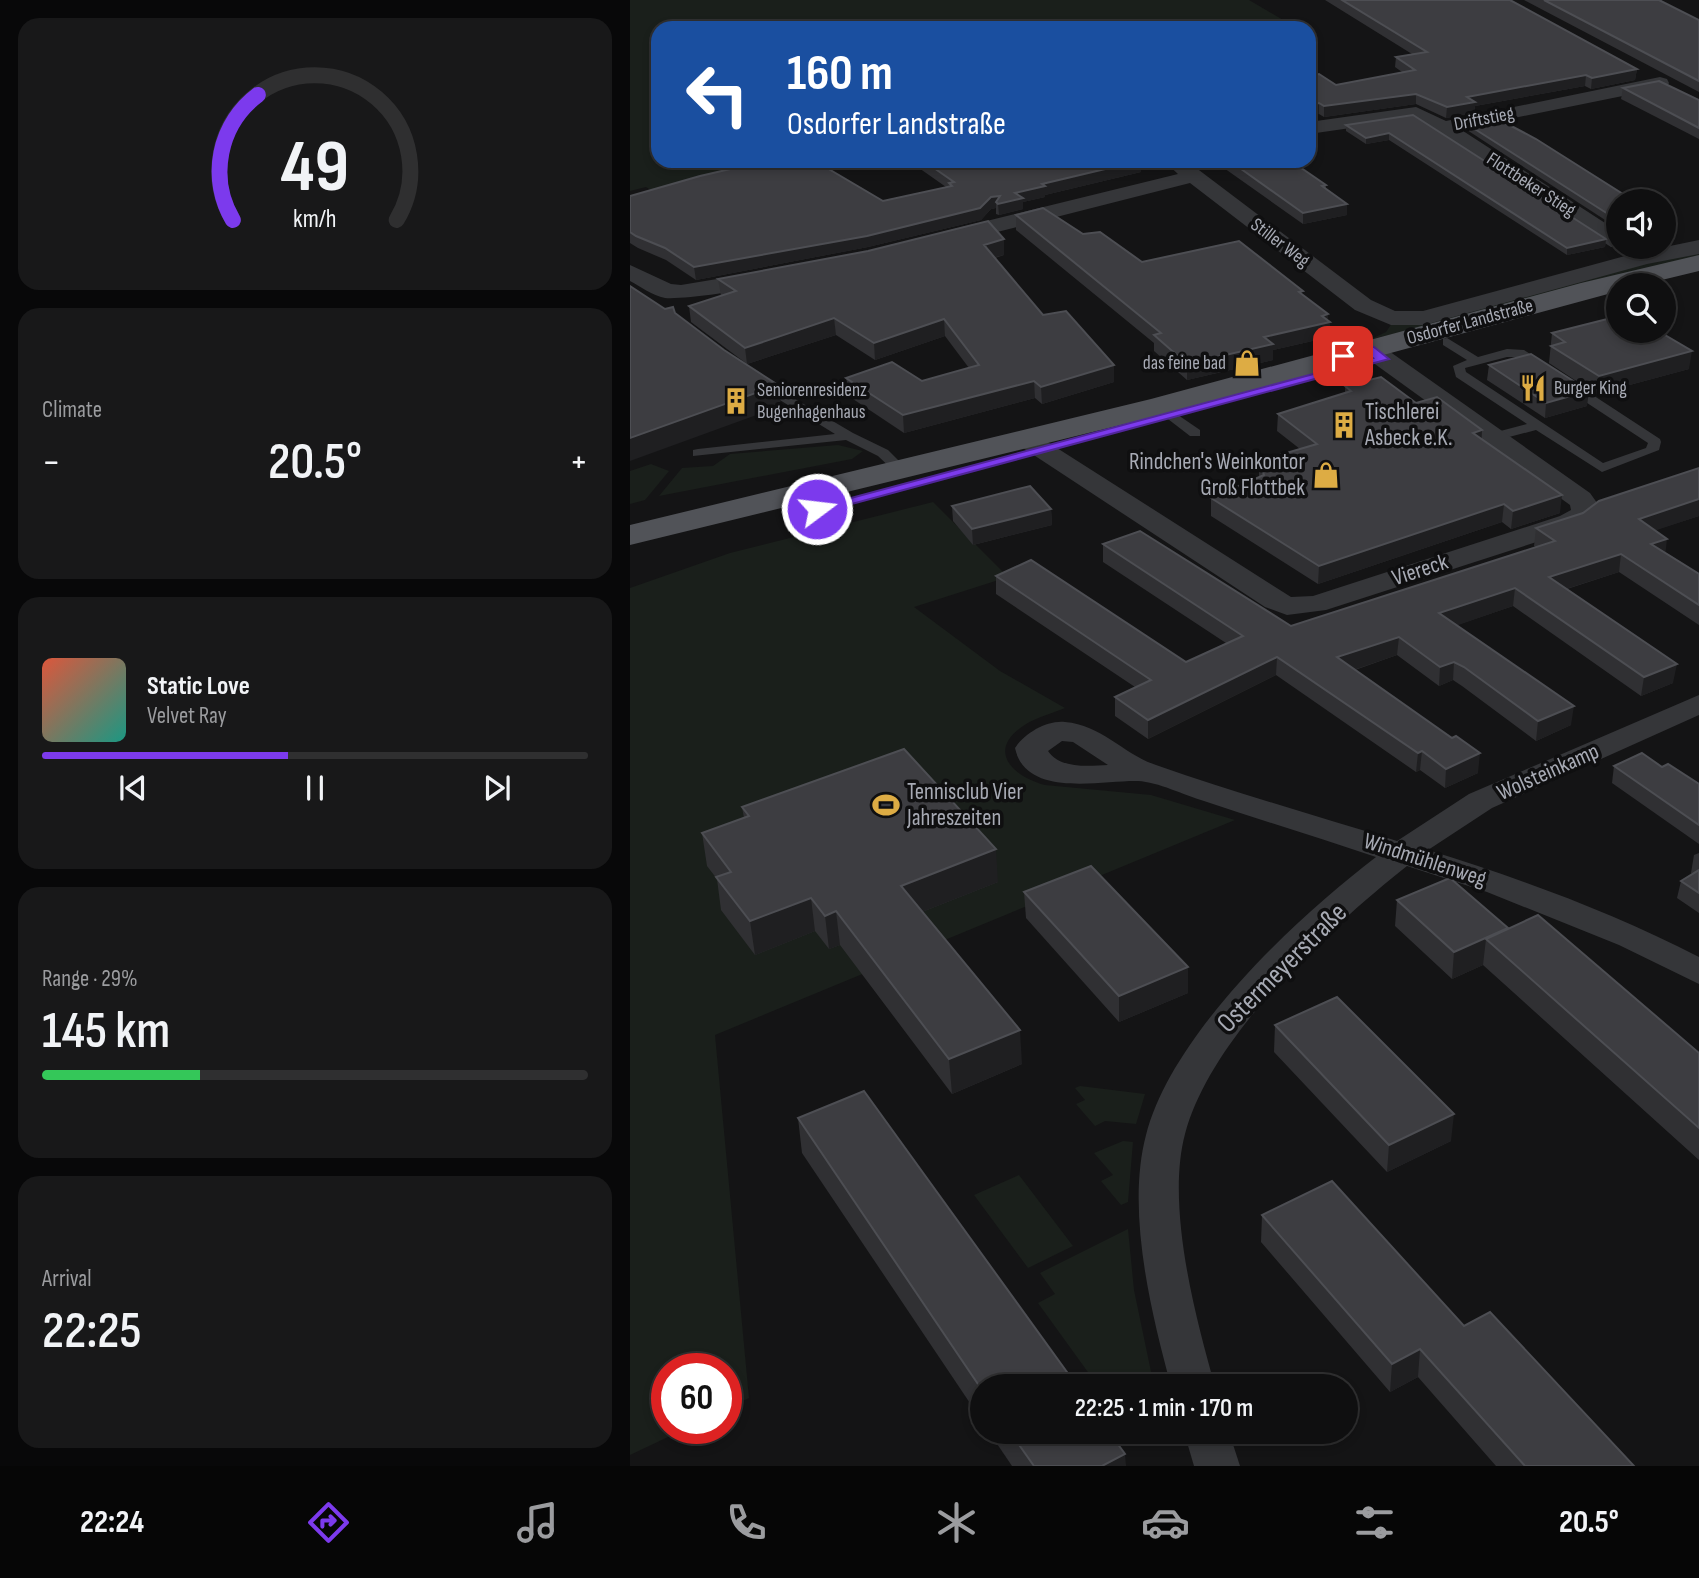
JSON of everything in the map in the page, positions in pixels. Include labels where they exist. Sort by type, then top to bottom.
[{"type":"main road","name":"Osdorfer Landstraße","points":[[630,535],[901,470],[1175,418],[1376,354],[1699,263]]},
{"type":"main road","points":[[1676,283],[1699,278]]},
{"type":"main road","name":"Osdorfer Landstraße","points":[[1376,354],[1447,342],[1606,299]]},
{"type":"main road","name":"Osdorfer Landstraße","points":[[630,557],[1034,445]]},
{"type":"street","points":[[1628,66],[1680,93]]},
{"type":"street","name":"Driftstieg","points":[[1316,127],[1416,114],[1443,127],[1660,83]]},
{"type":"street","name":"Flottbeker Stieg","points":[[1443,127],[1606,234]]},
{"type":"street","name":"Stiller Weg","points":[[1182,168],[1363,305],[1391,318]]},
{"type":"street","points":[[923,244],[1193,177]]},
{"type":"street","name":"Osdorfer Landstraße","points":[[1676,249],[1699,247]]},
{"type":"street","name":"Osdorfer Landstraße","points":[[1391,318],[1424,318],[1616,259]]},
{"type":"street","points":[[630,272],[666,290],[695,290],[779,275]]},
{"type":"street","points":[[666,290],[681,313]]},
{"type":"street","name":"Viereck","points":[[1034,445],[1136,505],[1275,601],[1301,607],[1558,526],[1582,515],[1586,508],[1580,499],[1376,354]]},
{"type":"street","name":"Wolsteinkamp","points":[[1404,852],[1464,810],[1699,704]]},
{"type":"street","name":"Windmühlenweg","points":[[1141,771],[1404,852],[1554,905],[1632,937],[1699,972]]},
{"type":"street","name":"Ostermeyerstraße","points":[[1189,1374],[1176,1329],[1162,1213],[1165,1135],[1180,1091],[1212,1039],[1253,990],[1404,852]]},
{"type":"street","points":[[1211,1444],[1217,1466]]},
{"type":"lane","points":[[1447,342],[1476,361]]},
{"type":"lane","points":[[1507,353],[1520,353],[1655,442],[1652,450],[1602,468],[1460,374],[1459,366],[1476,361],[1507,353]]},
{"type":"lane","points":[[751,376],[848,436],[883,453],[901,470]]},
{"type":"lane","points":[[1494,438],[1539,425]]},
{"type":"lane","points":[[698,453],[848,436]]},
{"type":"shaded area","points":[[630,0],[1249,0],[1285,21],[651,21],[651,168],[769,168],[656,193],[646,187],[630,191]]},
{"type":"shaded area","points":[[1699,251],[1699,257],[1635,273],[1606,273],[1606,280],[1369,340],[1386,332],[1392,323],[1665,259],[1676,259],[1676,256]]},
{"type":"shaded area","points":[[838,445],[863,451],[852,459],[659,496],[682,468],[713,466],[730,454]]},
{"type":"shaded area","points":[[651,464],[669,471],[645,500],[630,504],[630,471]]},
{"type":"shaded area","points":[[933,502],[1008,577],[914,607],[1000,671],[1065,708],[1029,722],[1010,738],[1006,756],[1016,771],[1045,785],[1151,795],[1235,820],[715,1035],[749,1398],[742,1401],[742,1353],[651,1353],[651,1444],[653,1444],[630,1455],[630,588],[730,553]]},
{"type":"shaded area","points":[[1080,1086],[1145,1094],[1136,1124],[1105,1121],[1095,1126],[1076,1104],[1085,1100],[1075,1088]]},
{"type":"shaded area","points":[[1123,1141],[1133,1142],[1128,1202],[1121,1205],[1101,1181],[1113,1175],[1094,1153]]},
{"type":"shaded area","points":[[1019,1175],[1073,1246],[1028,1268],[974,1195]]},
{"type":"shaded area","points":[[1128,1229],[1134,1290],[1152,1374],[1089,1374],[1038,1303],[1055,1294],[1040,1273]]},
{"type":"building","points":[[1342,0],[1510,0],[1637,69],[1592,78],[1586,75],[1467,97],[1475,102],[1447,107],[1416,94],[1324,106],[1316,104],[1316,75],[1336,85],[1415,70],[1396,57],[1427,52]]},
{"type":"building","points":[[1544,0],[1659,0],[1699,20],[1699,81]]},
{"type":"building","points":[[1659,81],[1699,100],[1699,128],[1623,88]]},
{"type":"building","points":[[1413,115],[1606,239],[1567,248],[1389,133],[1366,138],[1346,125]]},
{"type":"building","points":[[1496,118],[1536,139],[1615,189],[1606,189],[1606,213],[1467,124]]},
{"type":"building","points":[[735,168],[827,168],[883,201],[952,186],[949,183],[954,182],[934,168],[1109,168],[1015,193],[1023,198],[998,204],[996,202],[1000,196],[991,197],[980,208],[867,236],[694,267],[665,248],[630,232],[630,196]]},
{"type":"building","points":[[1240,168],[1301,168],[1347,204],[1303,213]]},
{"type":"building","points":[[1043,208],[1083,234],[1100,232],[1142,262],[1239,241],[1303,291],[1299,292],[1328,314],[1322,316],[1330,322],[1264,337],[1273,344],[1187,364],[1154,335],[1161,333],[1016,215]]},
{"type":"building","points":[[988,221],[1004,239],[984,245],[1043,315],[1066,311],[1114,365],[1041,387],[1034,381],[903,415],[846,378],[892,362],[922,381],[979,365],[944,319],[874,343],[834,318],[745,348],[689,306],[736,291],[718,279],[868,251]]},
{"type":"building","points":[[630,286],[665,309],[673,307],[675,313],[724,350],[778,385],[630,438]]},
{"type":"building","points":[[1606,319],[1606,343],[1676,342],[1692,351],[1599,376],[1551,346],[1565,342],[1552,333]]},
{"type":"building","points":[[1531,354],[1589,391],[1546,403],[1489,365]]},
{"type":"building","points":[[1381,377],[1416,403],[1437,397],[1482,430],[1473,433],[1562,495],[1513,511],[1504,504],[1319,566],[1211,498],[1264,475],[1259,461],[1317,444],[1278,414],[1351,391],[1345,386]]},
{"type":"building","points":[[1699,468],[1699,499],[1639,519],[1667,539],[1651,544],[1699,574],[1699,605],[1621,554],[1549,577],[1677,664],[1644,677],[1515,588],[1439,613],[1574,706],[1538,721],[1464,667],[1454,662],[1440,667],[1399,637],[1337,657],[1452,738],[1456,736],[1480,753],[1446,769],[1422,751],[1418,753],[1277,657],[1148,720],[1115,697],[1151,680],[996,576],[1031,560],[1186,662],[1243,636],[1103,544],[1140,531],[1291,626],[1555,541],[1536,528],[1583,513],[1599,501]]},
{"type":"building","points":[[1030,486],[1051,509],[972,529],[952,506]]},
{"type":"building","points":[[904,749],[996,849],[901,886],[1020,1030],[949,1059],[836,911],[825,916],[811,898],[750,921],[716,877],[731,872],[702,833],[749,816],[742,807]]},
{"type":"building","points":[[1642,753],[1662,767],[1668,764],[1699,784],[1699,825],[1614,766]]},
{"type":"building","points":[[1091,866],[1188,967],[1119,996],[1024,892]]},
{"type":"building","points":[[1699,870],[1699,893],[1681,881]]},
{"type":"building","points":[[1450,878],[1508,928],[1454,952],[1397,900]]},
{"type":"building","points":[[1538,915],[1699,1053],[1699,1128],[1486,939]]},
{"type":"building","points":[[1337,997],[1454,1114],[1389,1145],[1275,1025]]},
{"type":"building","points":[[864,1091],[1068,1374],[971,1374],[798,1118]]},
{"type":"building","points":[[1332,1181],[1464,1326],[1490,1312],[1634,1466],[1525,1466],[1420,1349],[1392,1364],[1262,1215]]},
{"type":"building","points":[[1018,1444],[1118,1444],[1125,1454],[1102,1466],[1034,1466]]},
{"type":"place","name":"das feine bad","points":[[1247,363]]},
{"type":"place","name":"Burger King","points":[[1533,388]]},
{"type":"place","name":"Seniorenresidenz Bugenhagenhaus","points":[[736,401]]},
{"type":"place","name":"Tischlerei Asbeck e.K.","points":[[1344,425]]},
{"type":"place","name":"Rindchen's Weinkontor Groß Flottbek","points":[[1326,475]]},
{"type":"place","name":"Tennisclub Vier Jahreszeiten","points":[[886,805]]},
{"type":"route","points":[[817,509],[1383,359],[1370,349],[1343,356]]}]
